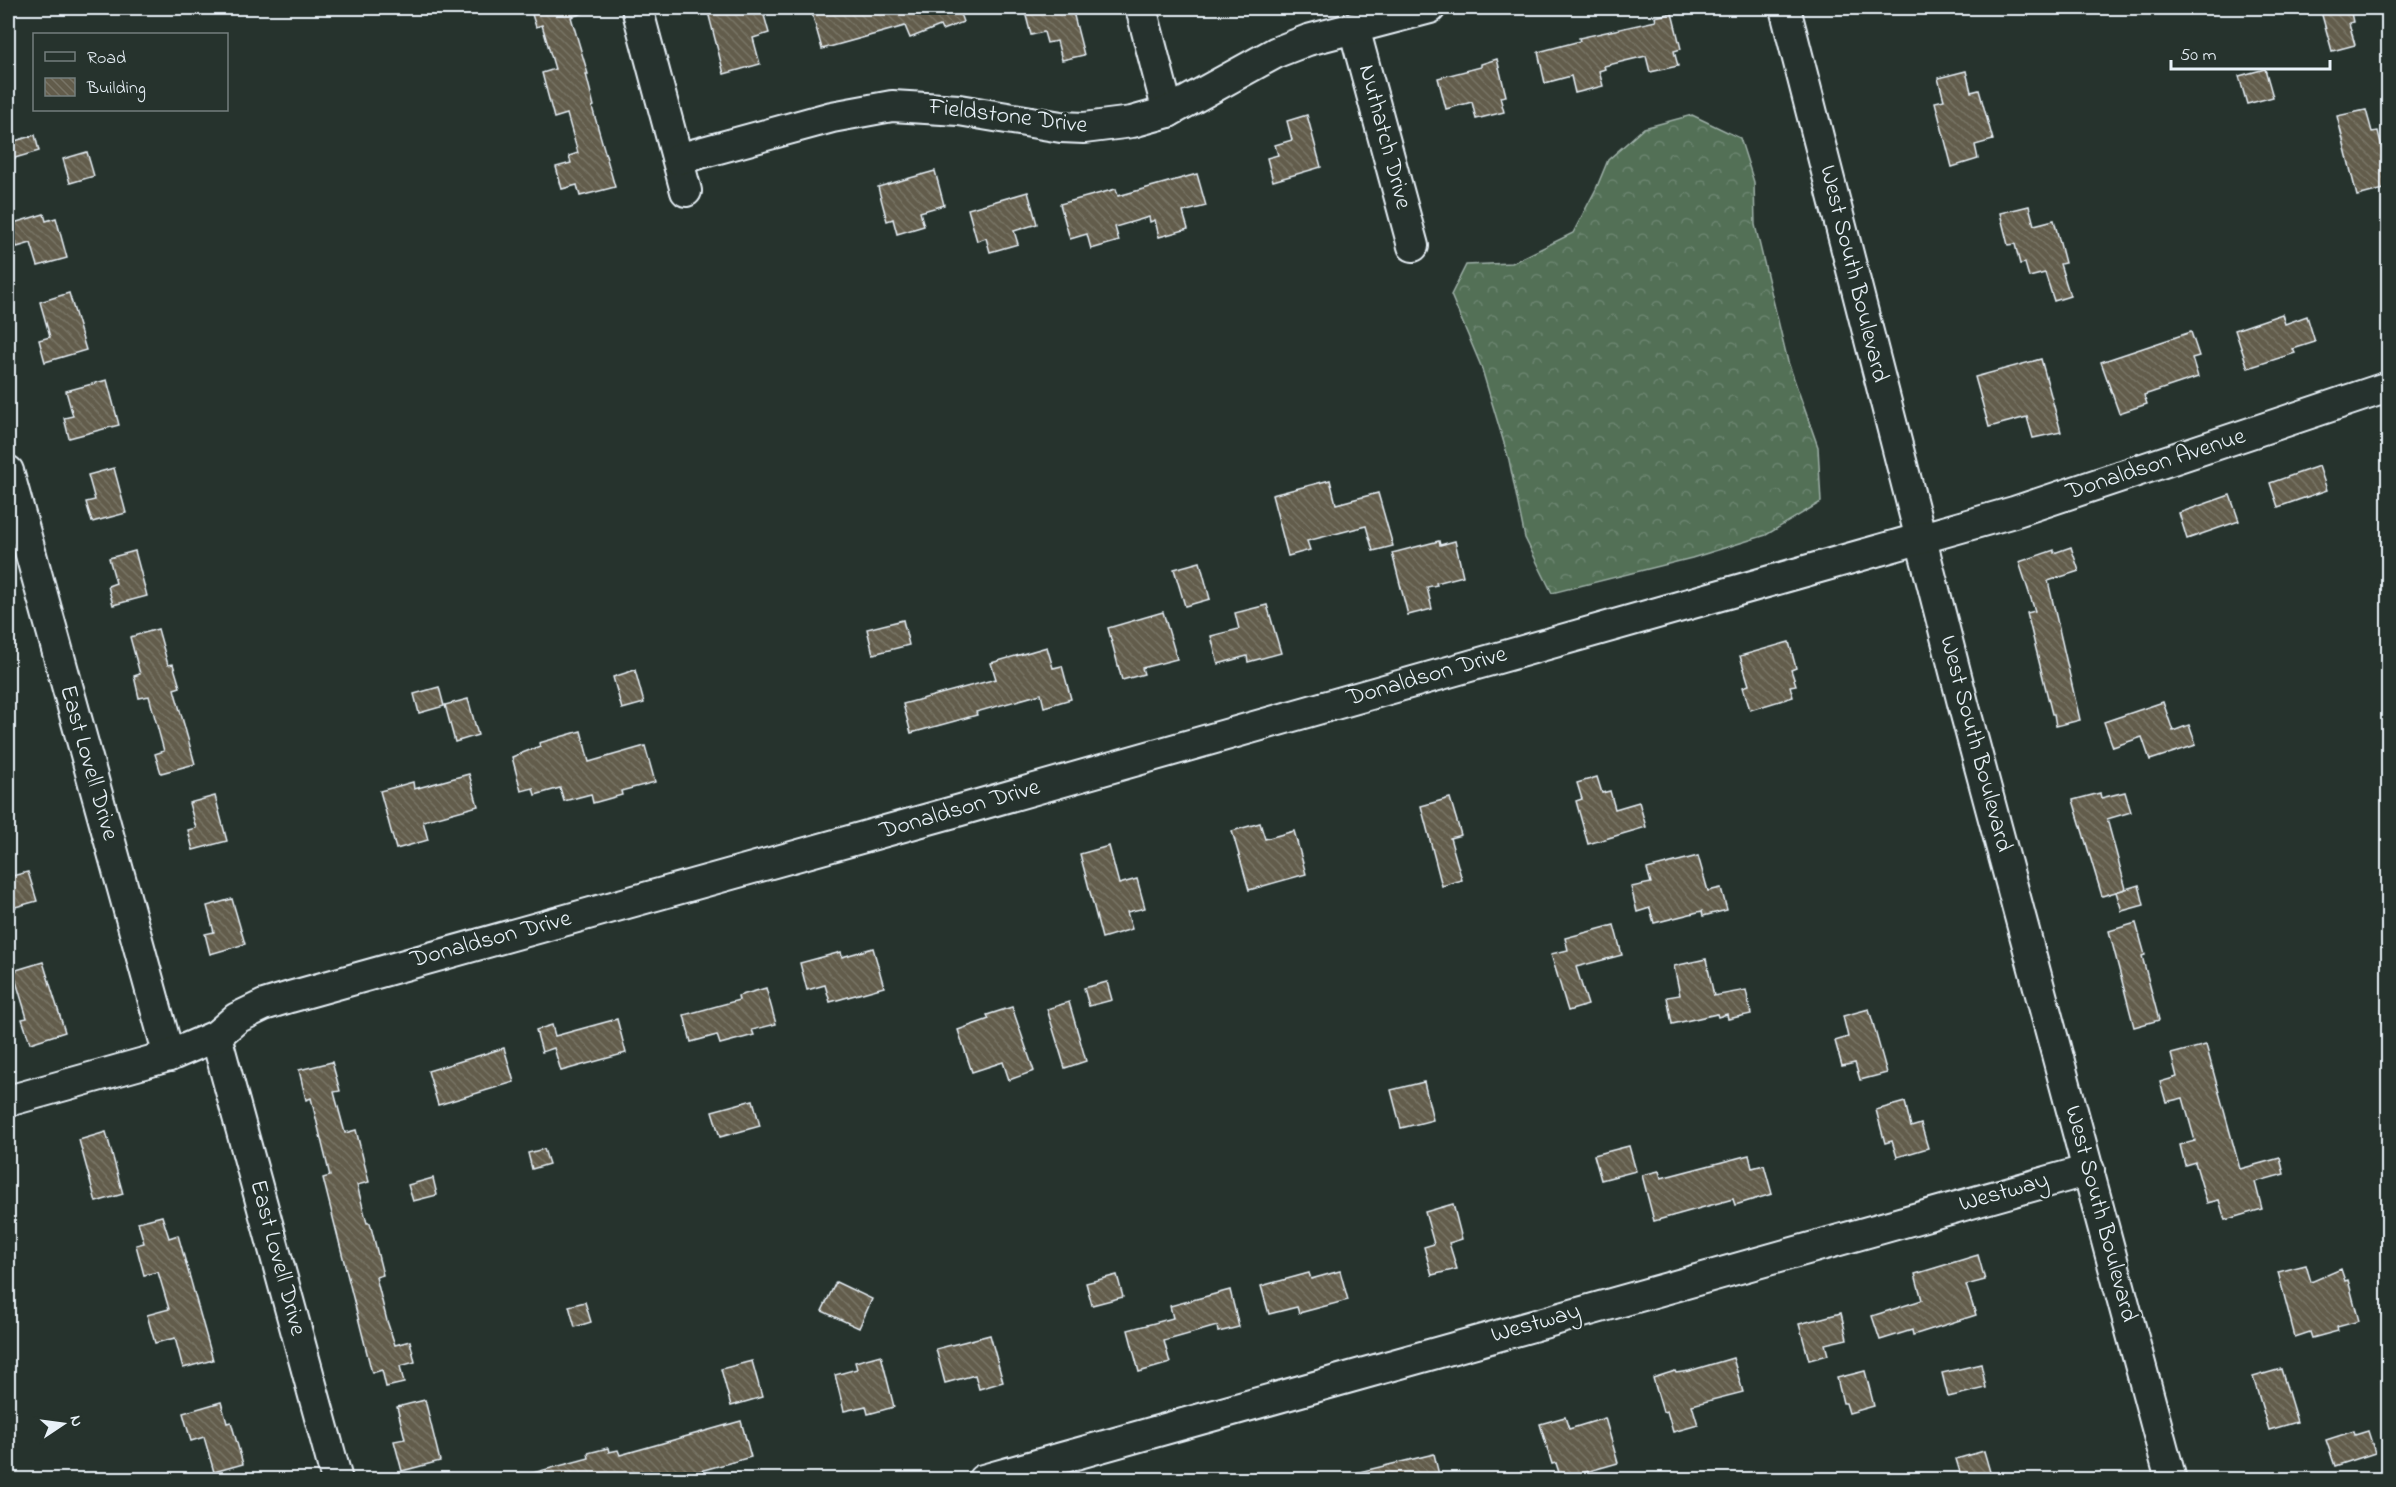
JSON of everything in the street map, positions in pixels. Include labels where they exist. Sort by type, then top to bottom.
[{"type":"street","points":[[637,8],[686,191]]},
{"type":"street","points":[[1141,8],[1168,112]]},
{"type":"street","name":"Fieldstone Drive","points":[[678,159],[832,117],[892,106],[938,107],[1041,125],[1084,128],[1132,122],[1168,112],[1277,52],[1308,40],[1430,8]]},
{"type":"street","name":"West South Boulevard","points":[[1785,8],[1921,538],[2171,1479]]},
{"type":"street","name":"Nuthatch Drive","points":[[1354,28],[1413,246]]},
{"type":"street","name":"Donaldson Avenue","points":[[1921,538],[2036,505],[2388,387]]},
{"type":"street","name":"East Lovell Drive","points":[[8,471],[169,1056]]},
{"type":"street","name":"Donaldson Drive","points":[[8,1101],[169,1056],[216,1036],[237,1018],[264,1005],[290,997],[1921,538]]},
{"type":"street","name":"East Lovell Drive","points":[[216,1036],[337,1479]]},
{"type":"street","name":"Westway","points":[[983,1479],[2089,1170]]},
{"type":"green space","points":[[1692,115],[1740,138],[1754,182],[1755,225],[1788,362],[1818,447],[1821,502],[1766,535],[1692,558],[1552,593],[1525,538],[1509,460],[1481,366],[1451,295],[1466,265],[1512,263],[1573,233],[1608,160],[1644,128]]},
{"type":"building","points":[[530,8],[585,8],[586,12],[571,17],[588,74],[586,74],[594,106],[592,107],[615,187],[580,196],[577,185],[562,189],[556,167],[571,163],[569,156],[578,153],[567,114],[554,118],[542,73],[555,69],[542,25],[536,27]]},
{"type":"building","points":[[723,8],[762,8],[769,33],[753,38],[760,64],[724,74],[708,12]]},
{"type":"building","points":[[832,8],[958,8],[963,22],[942,30],[940,26],[910,38],[905,26],[822,49],[812,13]]},
{"type":"building","points":[[1042,8],[1072,8],[1084,55],[1062,60],[1057,41],[1047,43],[1044,32],[1031,35],[1025,12]]},
{"type":"building","points":[[2320,8],[2350,8],[2353,22],[2349,23],[2355,45],[2332,51]]},
{"type":"building","points":[[1672,13],[1681,49],[1674,51],[1678,66],[1650,72],[1646,56],[1604,66],[1605,69],[1599,71],[1603,86],[1575,93],[1571,76],[1545,83],[1538,52],[1580,41],[1579,38],[1656,21],[1655,17]]},
{"type":"building","points":[[1497,59],[1506,96],[1500,97],[1504,112],[1476,119],[1472,102],[1446,109],[1438,78],[1481,67],[1481,64]]},
{"type":"building","points":[[2265,69],[2273,97],[2247,104],[2239,76]]},
{"type":"building","points":[[1966,71],[1971,92],[1979,90],[1993,140],[1975,145],[1978,159],[1952,167],[1935,102],[1944,100],[1938,78]]},
{"type":"building","points":[[2366,110],[2372,132],[2378,131],[2385,160],[2388,159],[2388,188],[2357,196],[2337,116]]},
{"type":"building","points":[[1307,115],[1321,167],[1273,181],[1267,158],[1278,155],[1275,145],[1292,140],[1287,121]]},
{"type":"building","points":[[35,135],[39,151],[8,160],[8,143]]},
{"type":"building","points":[[87,152],[94,176],[70,183],[63,159]]},
{"type":"building","points":[[935,171],[944,205],[920,212],[924,226],[897,234],[893,219],[887,221],[878,187]]},
{"type":"building","points":[[1197,174],[1206,206],[1183,212],[1188,229],[1159,237],[1155,220],[1150,222],[1149,217],[1115,227],[1119,241],[1091,249],[1087,234],[1070,239],[1060,204],[1116,189],[1118,196]]},
{"type":"building","points":[[1028,192],[1037,224],[1014,231],[1018,244],[990,252],[986,238],[977,241],[968,209]]},
{"type":"building","points":[[2029,206],[2034,225],[2054,220],[2065,263],[2060,264],[2070,296],[2054,301],[2045,273],[2029,277],[2025,263],[2020,264],[2015,244],[2008,245],[2000,213]]},
{"type":"building","points":[[44,214],[46,221],[56,218],[67,258],[38,266],[31,243],[17,247],[10,224]]},
{"type":"building","points":[[69,293],[86,350],[45,362],[39,340],[50,337],[40,302]]},
{"type":"building","points":[[2282,314],[2285,324],[2307,316],[2315,342],[2293,349],[2295,353],[2248,368],[2235,330]]},
{"type":"building","points":[[2191,332],[2199,356],[2192,358],[2198,377],[2144,395],[2147,404],[2119,413],[2101,362]]},
{"type":"building","points":[[2041,359],[2061,432],[2033,438],[2027,417],[1989,427],[1975,377]]},
{"type":"building","points":[[107,380],[119,425],[69,438],[64,418],[73,416],[66,391]]},
{"type":"building","points":[[2319,466],[2327,490],[2278,507],[2270,483]]},
{"type":"building","points":[[114,468],[126,513],[92,522],[86,502],[95,500],[88,475]]},
{"type":"building","points":[[1330,480],[1336,504],[1378,493],[1393,546],[1373,551],[1366,526],[1307,541],[1310,550],[1288,556],[1272,495]]},
{"type":"building","points":[[2230,495],[2239,521],[2187,539],[2179,513]]},
{"type":"building","points":[[1439,541],[1440,545],[1455,541],[1463,576],[1427,587],[1432,609],[1408,615],[1392,553]]},
{"type":"building","points":[[2071,547],[2079,571],[2048,581],[2080,720],[2056,726],[2027,613],[2035,611],[2019,562],[2054,550],[2054,553]]},
{"type":"building","points":[[135,551],[147,596],[113,605],[108,586],[116,583],[109,558]]},
{"type":"building","points":[[1200,562],[1210,599],[1185,606],[1174,569]]},
{"type":"building","points":[[1267,605],[1281,653],[1248,662],[1247,656],[1218,664],[1211,636],[1239,629],[1235,613]]},
{"type":"building","points":[[1163,612],[1177,659],[1142,668],[1144,674],[1122,680],[1108,628]]},
{"type":"building","points":[[903,620],[909,645],[873,654],[867,629]]},
{"type":"building","points":[[158,629],[168,665],[173,664],[180,687],[174,689],[195,764],[161,773],[155,754],[164,751],[149,696],[139,698],[134,676],[140,674],[130,637]]},
{"type":"building","points":[[1789,642],[1796,668],[1791,670],[1796,685],[1790,686],[1793,697],[1750,710],[1743,687],[1749,685],[1740,656]]},
{"type":"building","points":[[1047,647],[1053,668],[1062,666],[1071,699],[1044,707],[1041,694],[911,733],[903,704],[996,679],[991,663]]},
{"type":"building","points":[[635,670],[644,703],[622,709],[613,677]]},
{"type":"building","points":[[439,687],[444,706],[419,713],[414,694]]},
{"type":"building","points":[[468,699],[478,735],[455,742],[445,705]]},
{"type":"building","points":[[2163,702],[2173,731],[2189,725],[2196,745],[2150,760],[2142,737],[2113,747],[2104,722]]},
{"type":"building","points":[[581,731],[589,762],[645,746],[655,782],[621,791],[622,795],[593,803],[591,794],[564,801],[560,788],[535,795],[533,788],[521,791],[512,757],[540,746],[539,743]]},
{"type":"building","points":[[469,774],[478,806],[423,821],[428,840],[396,849],[380,791],[413,782],[414,789]]},
{"type":"building","points":[[1597,777],[1602,793],[1610,791],[1615,809],[1639,802],[1646,827],[1588,844],[1576,801],[1582,799],[1577,783]]},
{"type":"building","points":[[2125,792],[2131,812],[2107,819],[2126,889],[2102,896],[2073,800],[2100,793],[2101,798]]},
{"type":"building","points":[[215,796],[227,841],[193,850],[188,830],[196,828],[189,803]]},
{"type":"building","points":[[1450,798],[1461,835],[1450,838],[1462,880],[1442,886],[1421,806]]},
{"type":"building","points":[[1260,823],[1265,839],[1294,831],[1306,874],[1249,890],[1232,831]]},
{"type":"building","points":[[1109,846],[1119,884],[1137,879],[1145,908],[1127,912],[1132,929],[1102,938],[1080,854]]},
{"type":"building","points":[[1698,856],[1708,891],[1721,888],[1727,910],[1703,916],[1702,911],[1654,923],[1650,908],[1637,912],[1631,887],[1651,883],[1647,869]]},
{"type":"building","points":[[28,872],[37,901],[8,909],[8,877]]},
{"type":"building","points":[[2139,885],[2144,905],[2122,911],[2116,892]]},
{"type":"building","points":[[232,899],[245,944],[210,954],[205,934],[214,932],[207,906]]},
{"type":"building","points":[[2136,923],[2159,1020],[2134,1027],[2109,931]]},
{"type":"building","points":[[1614,925],[1622,955],[1576,967],[1588,1005],[1568,1011],[1551,954],[1568,950],[1565,938]]},
{"type":"building","points":[[873,948],[884,987],[830,1002],[825,985],[807,990],[800,963],[841,952],[842,957]]},
{"type":"building","points":[[1706,959],[1714,996],[1746,990],[1751,1014],[1728,1019],[1727,1014],[1718,1017],[1717,1014],[1672,1024],[1667,997],[1680,995],[1674,966]]},
{"type":"building","points":[[43,962],[65,1032],[30,1043],[22,1019],[27,1018],[13,971]]},
{"type":"building","points":[[1107,982],[1112,1000],[1089,1006],[1084,988]]},
{"type":"building","points":[[766,988],[776,1024],[752,1030],[754,1035],[720,1044],[717,1035],[691,1042],[684,1015],[739,1000],[738,996]]},
{"type":"building","points":[[1069,1002],[1086,1061],[1065,1068],[1047,1009]]},
{"type":"building","points":[[1012,1007],[1034,1071],[1009,1080],[1003,1062],[972,1072],[958,1030],[989,1019],[987,1015]]},
{"type":"building","points":[[1869,1009],[1887,1073],[1860,1080],[1855,1063],[1842,1066],[1835,1041],[1848,1037],[1843,1016]]},
{"type":"building","points":[[617,1019],[626,1053],[561,1071],[554,1048],[542,1052],[536,1030],[552,1025],[555,1036]]},
{"type":"building","points":[[2206,1045],[2240,1169],[2280,1158],[2284,1174],[2255,1182],[2262,1209],[2225,1220],[2219,1200],[2207,1203],[2195,1162],[2185,1165],[2180,1145],[2195,1141],[2183,1098],[2166,1102],[2160,1082],[2177,1077],[2171,1054]]},
{"type":"building","points":[[504,1048],[514,1082],[438,1105],[428,1071]]},
{"type":"building","points":[[332,1062],[340,1091],[334,1092],[345,1133],[356,1130],[369,1182],[357,1185],[367,1223],[370,1223],[383,1275],[376,1277],[387,1321],[395,1345],[410,1341],[415,1362],[400,1366],[404,1383],[386,1387],[382,1370],[372,1373],[323,1178],[330,1176],[311,1098],[306,1100],[299,1070]]},
{"type":"building","points":[[1424,1082],[1433,1120],[1401,1128],[1391,1090]]},
{"type":"building","points":[[753,1100],[760,1126],[720,1137],[712,1111]]},
{"type":"building","points":[[1905,1102],[1911,1127],[1921,1124],[1928,1148],[1897,1157],[1892,1141],[1885,1143],[1876,1110]]},
{"type":"building","points":[[106,1132],[123,1194],[96,1202],[79,1140]]},
{"type":"building","points":[[1629,1146],[1636,1171],[1601,1180],[1594,1155]]},
{"type":"building","points":[[544,1149],[549,1164],[532,1169],[528,1153]]},
{"type":"building","points":[[1749,1155],[1752,1168],[1764,1165],[1772,1194],[1735,1205],[1733,1199],[1654,1221],[1642,1175],[1659,1171],[1661,1178]]},
{"type":"building","points":[[433,1178],[437,1195],[413,1201],[408,1185]]},
{"type":"building","points":[[1453,1204],[1462,1239],[1449,1243],[1457,1269],[1432,1275],[1424,1247],[1434,1244],[1425,1212]]},
{"type":"building","points":[[162,1216],[169,1238],[178,1235],[213,1360],[183,1368],[175,1338],[155,1343],[147,1315],[169,1309],[158,1272],[144,1275],[136,1245],[144,1243],[138,1222]]},
{"type":"building","points":[[1978,1255],[1985,1280],[1966,1285],[1976,1315],[1913,1335],[1912,1330],[1880,1340],[1872,1316],[1922,1300],[1915,1274]]},
{"type":"building","points":[[2306,1265],[2311,1282],[2341,1269],[2345,1281],[2348,1280],[2359,1321],[2337,1327],[2338,1331],[2312,1338],[2310,1332],[2295,1337],[2278,1272]]},
{"type":"building","points":[[1340,1271],[1348,1300],[1299,1313],[1297,1307],[1269,1314],[1261,1286],[1309,1273],[1311,1279]]},
{"type":"building","points":[[1117,1275],[1123,1297],[1092,1305],[1086,1283]]},
{"type":"building","points":[[836,1282],[872,1299],[859,1328],[822,1311]]},
{"type":"building","points":[[1230,1290],[1239,1327],[1218,1332],[1217,1326],[1164,1341],[1170,1363],[1139,1372],[1128,1330],[1173,1318],[1170,1306]]},
{"type":"building","points":[[585,1302],[591,1322],[575,1327],[569,1306]]},
{"type":"building","points":[[1841,1313],[1847,1339],[1825,1344],[1828,1355],[1809,1360],[1799,1324]]},
{"type":"building","points":[[990,1335],[1003,1382],[979,1389],[975,1375],[945,1383],[936,1349]]},
{"type":"building","points":[[881,1355],[894,1407],[868,1414],[866,1406],[844,1411],[835,1375],[857,1369],[855,1362]]},
{"type":"building","points":[[1733,1358],[1743,1392],[1692,1405],[1698,1425],[1673,1432],[1667,1411],[1663,1412],[1653,1378],[1675,1371],[1676,1373],[1689,1371]]},
{"type":"building","points":[[752,1361],[762,1397],[731,1406],[721,1369]]},
{"type":"building","points":[[1981,1364],[1986,1388],[1948,1397],[1942,1373]]},
{"type":"building","points":[[2281,1369],[2297,1422],[2269,1430],[2253,1377]]},
{"type":"building","points":[[1865,1371],[1874,1406],[1849,1413],[1846,1403],[1843,1403],[1837,1378]]},
{"type":"building","points":[[425,1400],[440,1461],[402,1471],[394,1441],[405,1439],[397,1407]]},
{"type":"building","points":[[221,1402],[227,1423],[231,1422],[243,1464],[214,1472],[204,1437],[191,1441],[183,1413]]},
{"type":"building","points":[[1565,1417],[1569,1429],[1605,1418],[1618,1463],[1561,1479],[1556,1463],[1552,1464],[1540,1424]]},
{"type":"building","points":[[741,1421],[751,1457],[671,1479],[530,1479],[529,1474],[589,1458],[588,1453],[608,1448],[609,1452],[618,1450],[620,1455]]},
{"type":"building","points":[[2354,1431],[2355,1435],[2368,1431],[2375,1453],[2335,1466],[2326,1440]]},
{"type":"building","points":[[1984,1451],[1992,1479],[1962,1479],[1956,1459]]},
{"type":"building","points":[[1434,1454],[1440,1479],[1356,1479],[1355,1473]]}]
